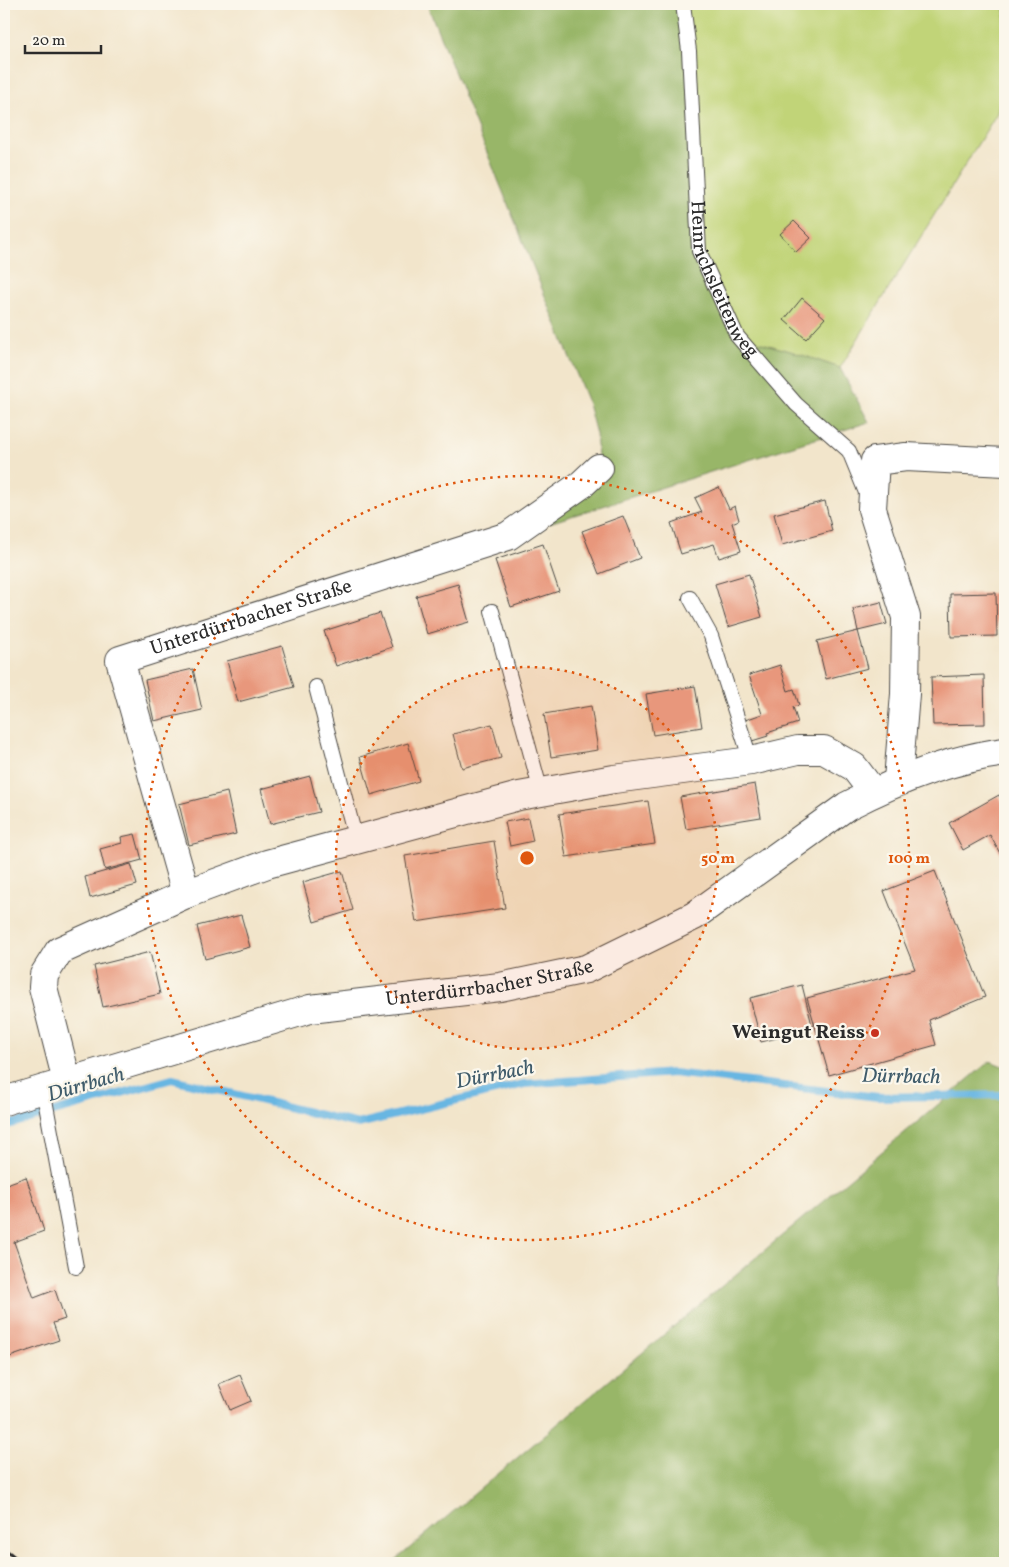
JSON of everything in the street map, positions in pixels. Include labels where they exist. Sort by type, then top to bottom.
[{"type":"street","name":"Heinrichsleitenweg","points":[[898,780],[905,694],[906,617],[872,509],[875,462],[906,457],[1005,462]]},
{"type":"street","name":"Unterdürrbacher Straße","points":[[186,894],[120,660],[508,536],[582,484],[599,468]]},
{"type":"street","points":[[51,1099],[42,987],[44,975],[49,964],[59,951],[186,894],[267,864],[519,796],[614,778],[751,761],[798,750],[824,750],[854,767],[873,792]]},
{"type":"street","name":"Unterdürrbacher Straße","points":[[4,1101],[51,1099],[310,1008],[500,987],[586,969],[694,916],[847,806],[873,792],[898,780],[949,763],[1003,758]]},
{"type":"lane","name":"Heinrichsleitenweg","points":[[683,4],[689,51],[699,251],[737,336],[796,404],[849,451],[872,509]]},
{"type":"lane","points":[[690,598],[711,636],[751,761]]},
{"type":"lane","points":[[492,611],[541,792]]},
{"type":"lane","points":[[316,687],[356,840]]},
{"type":"lane","points":[[51,1099],[76,1267]]},
{"type":"green space","points":[[427,4],[683,4],[699,251],[737,336],[840,368],[869,422],[508,536],[599,468],[596,434],[587,400]]},
{"type":"green space","points":[[683,4],[1005,4],[1005,78],[997,113],[840,368],[737,336],[699,251]]},
{"type":"green space","points":[[990,1061],[1005,1067],[1005,1563],[392,1563]]},
{"type":"building","points":[[794,221],[811,238],[796,252],[780,234]]},
{"type":"building","points":[[802,298],[825,318],[806,339],[784,320]]},
{"type":"building","points":[[719,487],[729,509],[735,506],[739,520],[732,523],[741,551],[719,558],[714,544],[681,554],[671,523],[702,512],[695,498]]},
{"type":"building","points":[[825,501],[832,531],[782,545],[774,514]]},
{"type":"building","points":[[623,516],[640,558],[599,574],[582,531]]},
{"type":"building","points":[[543,544],[559,591],[511,607],[495,560]]},
{"type":"building","points":[[749,574],[762,617],[728,627],[715,584]]},
{"type":"building","points":[[458,584],[469,622],[427,634],[416,596]]},
{"type":"building","points":[[996,593],[997,636],[951,637],[950,594]]},
{"type":"building","points":[[881,602],[887,624],[858,631],[853,609]]},
{"type":"building","points":[[380,613],[392,647],[336,666],[324,631]]},
{"type":"building","points":[[858,631],[868,668],[826,679],[817,641]]},
{"type":"building","points":[[282,646],[294,687],[238,702],[227,661]]},
{"type":"building","points":[[780,665],[788,691],[794,689],[799,705],[793,707],[798,723],[767,733],[768,736],[752,741],[745,720],[762,714],[749,675]]},
{"type":"building","points":[[193,669],[202,710],[154,721],[145,680]]},
{"type":"building","points":[[984,675],[985,724],[933,725],[931,677]]},
{"type":"building","points":[[695,686],[702,727],[653,735],[646,694]]},
{"type":"building","points":[[591,706],[598,750],[551,757],[544,714]]},
{"type":"building","points":[[492,724],[501,758],[462,768],[453,734]]},
{"type":"building","points":[[408,743],[419,781],[371,795],[360,757]]},
{"type":"building","points":[[310,776],[319,812],[270,824],[261,789]]},
{"type":"building","points":[[755,784],[761,817],[686,829],[680,797]]},
{"type":"building","points":[[227,792],[236,834],[189,845],[179,804]]},
{"type":"building","points":[[999,795],[1005,806],[1005,856],[1002,857],[990,835],[963,850],[949,823]]},
{"type":"building","points":[[648,801],[655,844],[566,857],[559,814]]},
{"type":"building","points":[[528,818],[533,841],[510,846],[505,822]]},
{"type":"building","points":[[135,834],[142,860],[105,870],[100,849],[122,843],[121,837]]},
{"type":"building","points":[[494,841],[505,908],[416,922],[405,856]]},
{"type":"building","points":[[131,864],[137,885],[90,898],[85,877]]},
{"type":"building","points":[[342,871],[353,910],[314,922],[303,882]]},
{"type":"building","points":[[935,871],[985,997],[929,1020],[936,1045],[829,1075],[807,998],[915,969],[884,891]]},
{"type":"building","points":[[241,915],[250,947],[205,959],[197,926]]},
{"type":"building","points":[[150,952],[160,994],[103,1007],[94,966]]},
{"type":"building","points":[[802,985],[813,1029],[761,1042],[750,998]]},
{"type":"building","points":[[26,1177],[44,1231],[14,1242],[34,1298],[55,1290],[65,1319],[53,1323],[59,1340],[4,1359],[4,1185]]},
{"type":"building","points":[[240,1375],[251,1401],[230,1410],[219,1384]]},
{"type":"waterway","name":"Dürrbach","points":[[4,1126],[172,1079],[358,1124],[524,1084],[673,1073],[878,1097],[1005,1095]]},
{"type":"railway","points":[[4,1549],[22,1563]]},
{"type":"place","name":"Weingut Reiss","points":[[875,1033]]}]
